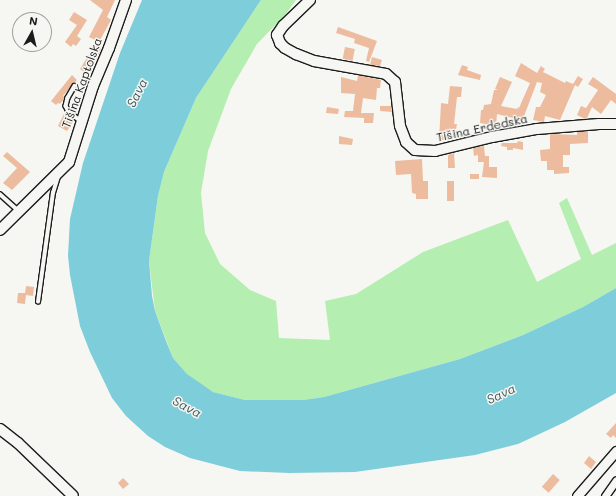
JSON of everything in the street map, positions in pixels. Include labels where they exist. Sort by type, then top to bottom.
[{"type":"main road","name":"Tišina Kaptolska","points":[[0,230],[69,162],[93,86],[109,48],[126,0]]},
{"type":"main road","name":"Tišina Erdedska","points":[[310,0],[283,26],[277,35],[280,43],[285,48],[296,54],[314,61],[386,74],[395,82],[400,126],[406,142],[415,150],[435,151],[492,137],[537,129],[616,124]]},
{"type":"main road","points":[[0,429],[73,496]]},
{"type":"street","points":[[577,496],[615,456]]},
{"type":"street","points":[[606,496],[616,480]]},
{"type":"lane","points":[[75,86],[68,98],[66,106],[69,112],[82,122]]},
{"type":"lane","points":[[38,302],[52,193],[60,172]]},
{"type":"lane","points":[[0,194],[19,212]]},
{"type":"green space","points":[[261,0],[296,0],[285,15],[257,44],[231,89],[208,151],[201,193],[205,233],[220,264],[250,290],[276,301],[279,338],[330,340],[325,301],[356,294],[423,252],[508,220],[537,282],[581,259],[559,203],[567,198],[592,255],[616,243],[616,288],[583,307],[523,335],[460,359],[324,397],[303,400],[245,400],[213,392],[198,383],[187,374],[173,358],[155,311],[149,261],[158,196],[164,172],[196,98]]},
{"type":"water","name":"Sava","points":[[142,0],[261,0],[196,98],[164,172],[158,196],[149,261],[152,296],[155,311],[173,358],[187,374],[213,392],[245,400],[303,400],[324,397],[460,359],[523,335],[583,307],[616,288],[616,393],[565,422],[518,444],[475,455],[355,472],[289,473],[240,471],[190,458],[165,447],[148,436],[126,416],[112,398],[90,352],[80,326],[70,275],[68,256],[70,219],[83,163],[120,53]]},
{"type":"building","points":[[90,0],[115,0],[107,17],[111,20],[99,42],[89,37],[103,10]]},
{"type":"building","points":[[74,12],[87,20],[77,36],[81,39],[76,46],[73,44],[71,47],[65,42],[77,25],[69,20]]},
{"type":"building","points":[[338,27],[377,41],[369,62],[366,61],[369,48],[354,43],[355,39],[336,33]]},
{"type":"building","points":[[95,45],[101,49],[88,75],[86,74],[89,65],[84,72],[80,69]]},
{"type":"building","points":[[345,47],[355,49],[353,61],[343,59]]},
{"type":"building","points":[[372,57],[382,60],[380,66],[370,65]]},
{"type":"building","points":[[521,63],[537,73],[541,66],[545,69],[543,72],[565,83],[566,81],[573,84],[578,76],[583,79],[578,87],[575,85],[560,120],[545,116],[544,122],[533,120],[536,107],[540,107],[546,95],[540,92],[542,83],[537,82],[521,124],[513,120],[513,118],[497,114],[496,126],[480,123],[481,110],[483,110],[484,105],[491,104],[494,90],[498,90],[495,89],[500,77],[512,82],[501,106],[517,109],[518,107],[519,108],[530,83],[515,76]]},
{"type":"building","points":[[462,65],[468,67],[467,70],[481,75],[480,80],[458,75]]},
{"type":"building","points":[[72,75],[77,80],[63,96],[65,98],[60,104],[58,103],[56,105],[51,101]]},
{"type":"building","points":[[358,75],[381,80],[380,88],[377,88],[376,100],[363,98],[361,113],[374,113],[373,123],[364,123],[364,118],[344,117],[345,111],[353,111],[355,94],[341,93],[341,77],[357,81]]},
{"type":"building","points":[[86,77],[89,80],[86,83],[83,80]]},
{"type":"building","points":[[593,77],[616,94],[616,104],[611,100],[601,114],[592,107],[587,118],[585,119],[577,115],[581,106],[586,108],[598,90],[588,84]]},
{"type":"building","points":[[450,86],[462,87],[461,97],[457,97],[454,124],[457,124],[456,129],[449,129],[449,140],[439,140],[441,103],[448,104]]},
{"type":"building","points":[[380,106],[391,106],[392,112],[380,111]]},
{"type":"building","points":[[327,107],[339,109],[338,114],[326,113]]},
{"type":"building","points":[[64,114],[74,120],[67,131],[58,126]]},
{"type":"building","points":[[588,131],[588,143],[570,144],[570,155],[563,155],[563,167],[569,167],[569,173],[554,174],[554,170],[547,170],[547,161],[541,161],[540,150],[550,149],[550,134],[577,135],[577,132]]},
{"type":"building","points":[[339,136],[353,139],[352,145],[339,144]]},
{"type":"building","points":[[518,141],[523,142],[523,150],[513,148],[513,150],[507,150],[507,147],[501,146],[502,143],[517,143]]},
{"type":"building","points":[[484,146],[485,156],[489,156],[489,167],[497,167],[497,178],[482,177],[484,162],[478,162],[478,155],[474,156],[473,148]]},
{"type":"building","points":[[7,152],[30,172],[12,190],[3,183],[17,168],[3,156]]},
{"type":"building","points":[[454,153],[455,168],[448,168],[448,155]]},
{"type":"building","points":[[422,159],[423,181],[428,181],[428,199],[416,199],[416,194],[412,193],[411,174],[396,175],[395,161]]},
{"type":"building","points":[[470,174],[479,174],[479,179],[470,179]]},
{"type":"building","points":[[447,181],[454,181],[454,201],[447,201]]},
{"type":"building","points":[[26,286],[34,287],[33,296],[26,295],[25,304],[17,303],[18,293],[25,293]]},
{"type":"building","points":[[616,423],[616,438],[613,435],[611,438],[606,434]]},
{"type":"building","points":[[589,456],[596,462],[591,469],[584,463]]},
{"type":"building","points":[[553,474],[560,480],[549,493],[542,487]]},
{"type":"building","points":[[123,478],[129,484],[123,489],[118,483]]}]
